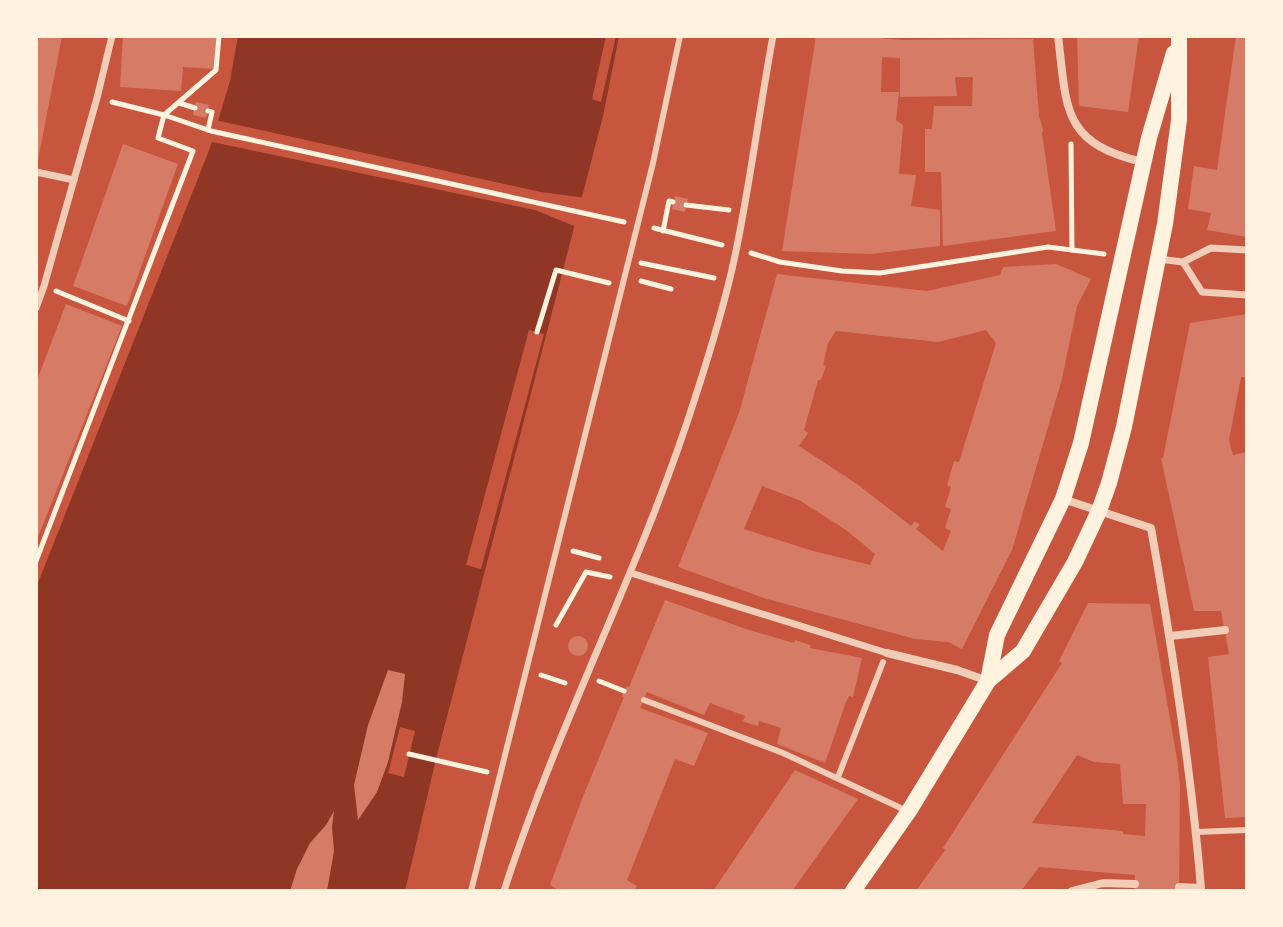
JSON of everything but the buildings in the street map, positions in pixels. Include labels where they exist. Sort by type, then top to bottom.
[{"type":"main road","points":[[988,681],[997,635],[1063,499],[1081,443],[1144,162],[1179,36]]},
{"type":"main road","points":[[853,891],[909,811],[988,681],[1023,651],[1075,562],[1099,511],[1124,427],[1158,259],[1179,120],[1179,36]]},
{"type":"street","points":[[36,308],[112,36]]},
{"type":"street","points":[[504,891],[527,825],[631,573],[695,400],[737,249],[773,36]]},
{"type":"street","points":[[1058,36],[1071,119],[1097,147],[1144,162]]},
{"type":"street","points":[[36,172],[74,180]]},
{"type":"street","points":[[1158,259],[1183,262],[1211,248],[1247,250]]},
{"type":"street","points":[[1183,262],[1202,292],[1247,295]]},
{"type":"street","points":[[1063,499],[1151,528],[1170,636],[1201,889],[1179,887]]},
{"type":"street","points":[[631,573],[885,657],[957,670],[988,681]]},
{"type":"street","points":[[1170,636],[1225,630]]},
{"type":"street","points":[[1072,891],[1103,883],[1135,884]]},
{"type":"lane","points":[[471,891],[653,163],[680,36]]},
{"type":"lane","points":[[838,777],[885,657]]},
{"type":"lane","points":[[644,700],[783,753],[909,811]]},
{"type":"lane","points":[[1196,832],[1247,830]]},
{"type":"path","points":[[36,560],[193,151],[158,138],[164,115],[216,70],[219,36]]},
{"type":"path","points":[[97,98],[210,130],[629,223]]},
{"type":"path","points":[[178,103],[195,108]]},
{"type":"path","points":[[208,111],[212,112],[210,130]]},
{"type":"path","points":[[1071,119],[1072,250]]},
{"type":"path","points":[[660,230],[669,201],[673,202]]},
{"type":"path","points":[[686,205],[744,212]]},
{"type":"path","points":[[643,226],[708,241]]},
{"type":"path","points":[[737,249],[780,262],[880,273],[1048,247],[1124,255]]},
{"type":"path","points":[[640,262],[694,274]]},
{"type":"path","points":[[537,332],[556,270],[605,282]]},
{"type":"path","points":[[636,280],[671,289]]},
{"type":"path","points":[[44,286],[129,321]]},
{"type":"path","points":[[565,549],[599,558]]},
{"type":"path","points":[[554,629],[586,572],[605,578],[631,573]]},
{"type":"path","points":[[587,675],[624,691]]},
{"type":"path","points":[[550,678],[569,684]]},
{"type":"path","points":[[409,754],[476,769]]},
{"type":"shaded area","points":[[238,36],[619,36],[603,116],[436,759],[405,891],[36,891],[36,588],[210,148],[230,81]]},
{"type":"pier","points":[[606,36],[616,36],[601,102],[592,99]]},
{"type":"pier","points":[[215,120],[541,192],[586,198],[579,228],[535,210],[208,141]]},
{"type":"pier","points":[[529,330],[544,334],[481,569],[466,565]]},
{"type":"pier","points":[[400,727],[415,731],[404,777],[388,773]]}]
